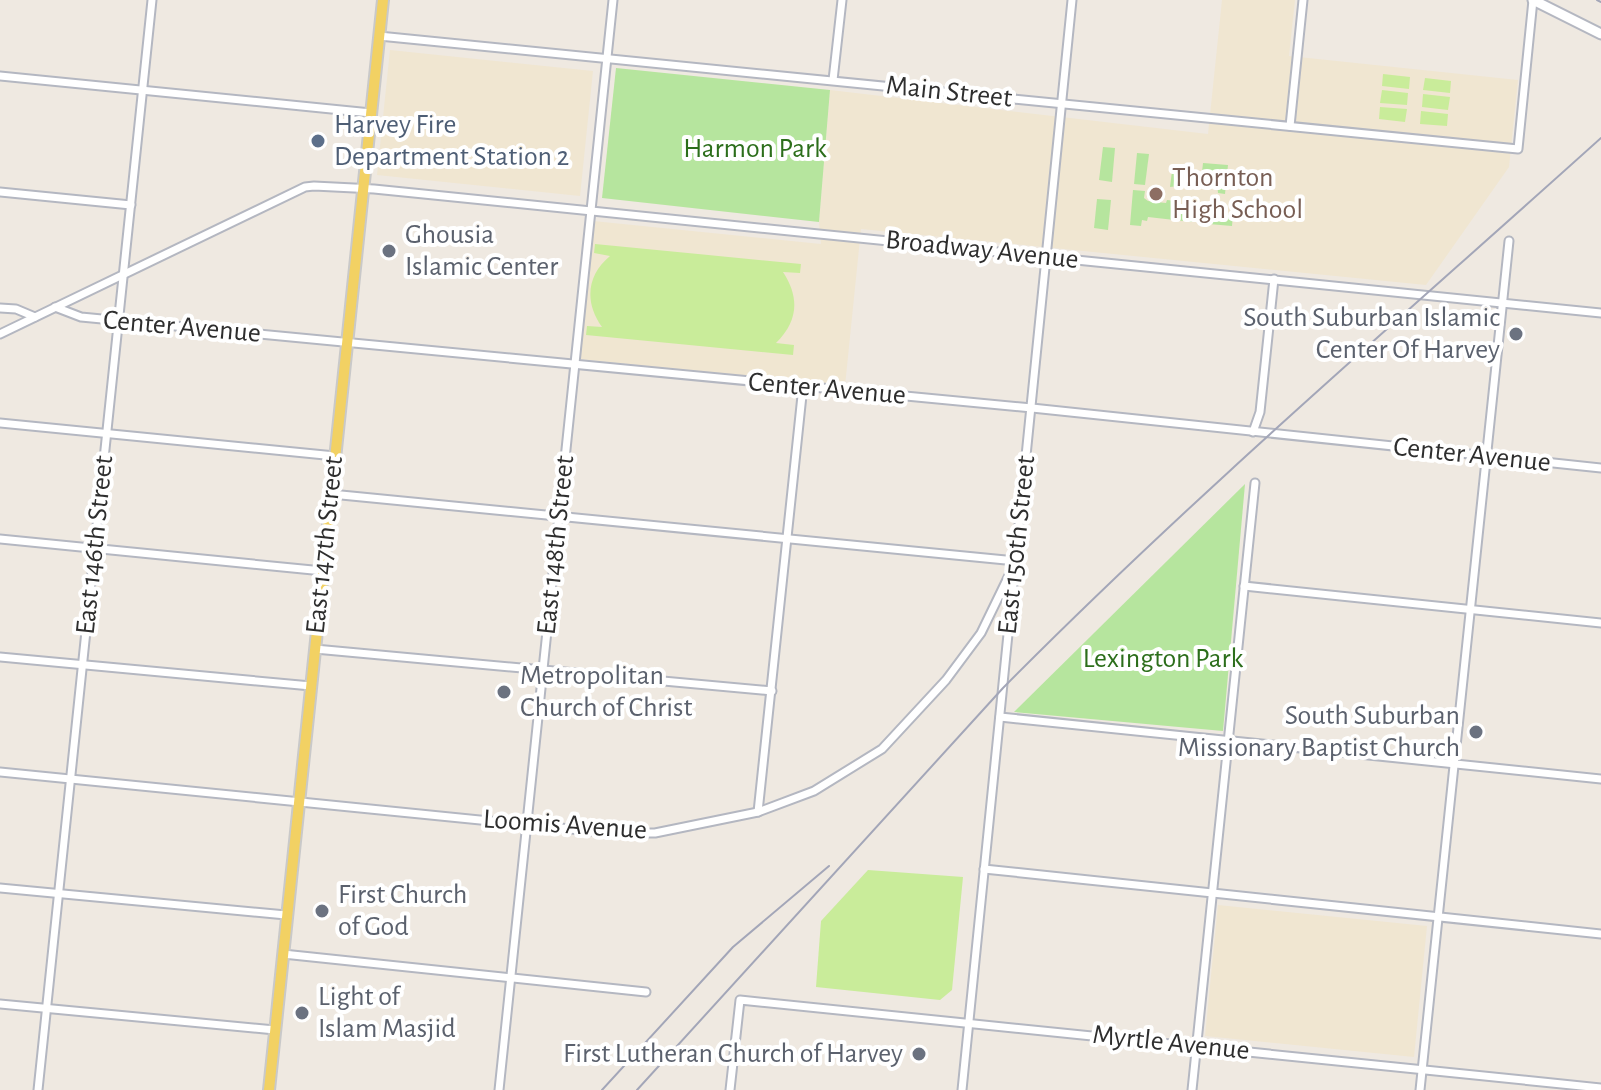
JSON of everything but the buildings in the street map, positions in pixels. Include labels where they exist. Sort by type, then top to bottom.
[{"type":"main road","name":"East 147th Street","points":[[269,1090],[383,0]]},
{"type":"street","name":"East 146th Street","points":[[38,1090],[152,0]]},
{"type":"street","name":"East 148th Street","points":[[499,1090],[613,0]]},
{"type":"street","points":[[833,80],[842,0]]},
{"type":"street","name":"East 150th Street","points":[[962,1090],[1072,0]]},
{"type":"street","points":[[1290,126],[1303,0]]},
{"type":"street","points":[[1533,0],[1601,34]]},
{"type":"street","name":"Main Street","points":[[379,36],[1518,149],[1533,0]]},
{"type":"street","points":[[0,76],[371,113]]},
{"type":"street","name":"Broadway Avenue","points":[[0,334],[305,187],[337,186],[1601,313]]},
{"type":"street","points":[[0,192],[131,205]]},
{"type":"street","points":[[1420,1090],[1509,241]]},
{"type":"street","points":[[1253,432],[1260,412],[1274,279]]},
{"type":"street","name":"Center Avenue","points":[[55,307],[81,317],[118,321],[1032,408],[1601,468]]},
{"type":"street","points":[[0,308],[16,309],[35,317]]},
{"type":"street","points":[[758,812],[803,386]]},
{"type":"street","points":[[0,423],[335,456]]},
{"type":"street","points":[[1192,1090],[1255,483]]},
{"type":"street","points":[[331,494],[1016,561]]},
{"type":"street","points":[[0,539],[323,571]]},
{"type":"street","name":"Loomis Avenue","points":[[0,772],[611,833],[655,833],[758,812],[814,791],[882,749],[946,680],[981,633],[1016,561]]},
{"type":"street","points":[[1244,586],[1601,623]]},
{"type":"street","points":[[315,649],[772,691]]},
{"type":"street","points":[[0,657],[311,686]]},
{"type":"street","points":[[1000,717],[1601,779]]},
{"type":"street","points":[[984,869],[1601,934]]},
{"type":"street","points":[[0,888],[286,915]]},
{"type":"street","points":[[283,954],[646,992]]},
{"type":"street","name":"Myrtle Avenue","points":[[730,1090],[740,1000],[1601,1088]]},
{"type":"street","points":[[0,1004],[275,1030]]},
{"type":"shaded area","name":"Thornton High School","points":[[1222,0],[1295,0],[1289,56],[1518,80],[1509,167],[1426,285],[861,229],[845,386],[579,359],[593,221],[821,244],[819,222],[830,90],[1208,134]]},
{"type":"shaded area","points":[[390,50],[593,71],[580,196],[377,175]]},
{"type":"shaded area","points":[[1218,905],[1427,926],[1414,1057],[1205,1036]]},
{"type":"green space","name":"Harmon Park","points":[[616,68],[830,90],[819,222],[602,198]]},
{"type":"green space","points":[[1383,74],[1410,77],[1409,89],[1382,86]]},
{"type":"green space","points":[[1425,78],[1451,81],[1450,93],[1423,90]]},
{"type":"green space","points":[[1382,90],[1408,93],[1407,105],[1380,103]]},
{"type":"green space","points":[[1423,94],[1450,97],[1448,110],[1422,107]]},
{"type":"green space","points":[[1380,107],[1407,109],[1405,122],[1379,119]]},
{"type":"green space","points":[[1421,111],[1448,114],[1447,126],[1420,124]]},
{"type":"green space","points":[[1103,147],[1115,148],[1112,182],[1099,180]]},
{"type":"green space","points":[[1137,153],[1149,154],[1145,185],[1134,184]]},
{"type":"green space","points":[[1203,163],[1228,165],[1225,194],[1218,193],[1217,182],[1201,181]]},
{"type":"green space","points":[[1172,171],[1197,173],[1196,180],[1180,178],[1179,186],[1170,187]]},
{"type":"green space","points":[[1133,190],[1145,191],[1144,198],[1148,201],[1177,201],[1177,207],[1193,207],[1192,222],[1148,217],[1147,221],[1142,220],[1141,226],[1130,225]]},
{"type":"green space","points":[[1097,199],[1111,200],[1108,230],[1094,228]]},
{"type":"green space","points":[[1215,204],[1227,206],[1227,214],[1233,215],[1232,226],[1197,223],[1199,208],[1214,212]]},
{"type":"green space","points":[[595,244],[801,264],[800,273],[783,272],[792,291],[794,309],[789,326],[776,343],[794,345],[793,355],[586,335],[587,326],[602,327],[592,308],[591,289],[602,263],[610,256],[594,253]]},
{"type":"green space","name":"Lexington Park","points":[[1245,484],[1223,731],[1014,712]]},
{"type":"green space","points":[[868,870],[963,877],[952,990],[940,1000],[816,987],[821,921]]},
{"type":"railway","points":[[1597,0],[1601,2]]},
{"type":"railway","points":[[637,1090],[1003,688],[1148,547],[1298,409],[1601,138]]},
{"type":"railway","points":[[602,1090],[733,947],[829,866]]},
{"type":"place","name":"Harvey Fire Department Station 2","points":[[318,141]]},
{"type":"place","name":"Thornton High School","points":[[1156,194]]},
{"type":"place","name":"Ghousia Islamic Center","points":[[389,251]]},
{"type":"place","name":"South Suburban Islamic Center Of Harvey","points":[[1516,334]]},
{"type":"place","name":"Metropolitan Church of Christ","points":[[504,692]]},
{"type":"place","name":"South Suburban Missionary Baptist Church","points":[[1476,732]]},
{"type":"place","name":"First Church of God","points":[[322,911]]},
{"type":"place","name":"Light of Islam Masjid","points":[[302,1013]]},
{"type":"place","name":"First Lutheran Church of Harvey","points":[[919,1054]]}]
